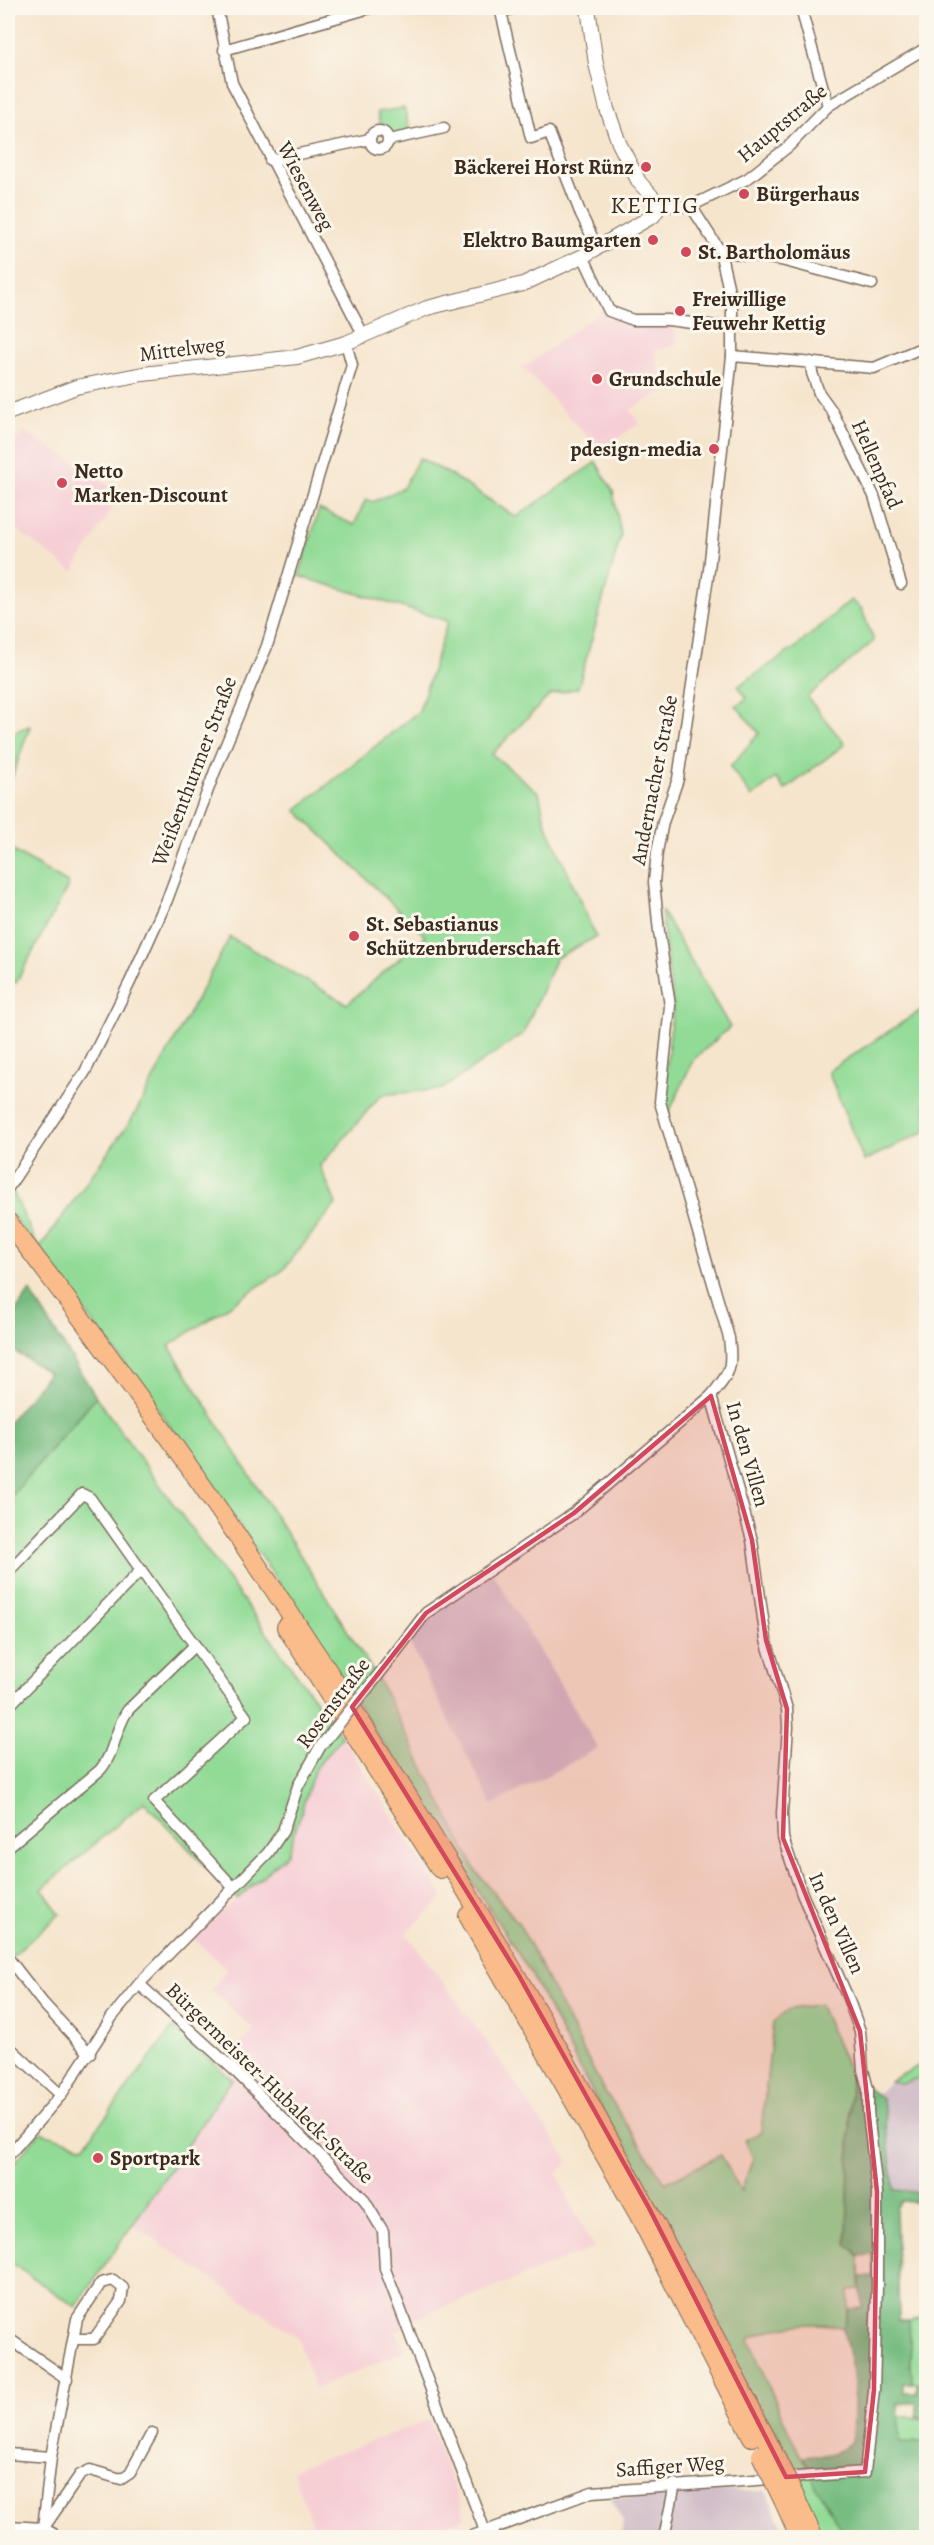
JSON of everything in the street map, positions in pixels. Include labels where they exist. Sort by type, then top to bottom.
[{"type":"highway","points":[[8,1222],[86,1333],[275,1588],[401,1781],[518,1974],[649,2208],[789,2499],[814,2538]]},
{"type":"highway","points":[[8,1242],[86,1333]]},
{"type":"highway","points":[[789,2499],[800,2538]]},
{"type":"street","name":"Wiesenweg","points":[[217,8],[232,84],[364,336]]},
{"type":"street","points":[[224,51],[370,8]]},
{"type":"street","points":[[515,8],[501,12],[531,138],[549,132],[580,212],[597,247]]},
{"type":"street","points":[[588,8],[596,64],[607,109],[634,172],[657,206]]},
{"type":"street","points":[[803,8],[803,16],[828,106]]},
{"type":"street","name":"Hauptstraße","points":[[691,206],[747,179],[789,146],[828,106],[927,48]]},
{"type":"street","points":[[270,160],[370,139],[372,134],[380,131],[386,133],[389,140],[444,128]]},
{"type":"street","points":[[364,336],[427,309],[523,285],[583,256],[653,216],[657,206]]},
{"type":"street","points":[[657,206],[691,206]]},
{"type":"street","name":"Andernacher Straße","points":[[691,206],[720,251],[732,304],[732,356],[709,570],[678,779],[663,822],[654,882],[662,965],[670,1006],[660,1102],[661,1112],[729,1338],[732,1363]]},
{"type":"street","points":[[720,251],[781,260],[872,284]]},
{"type":"street","points":[[583,256],[609,311],[633,320],[668,320],[732,328]]},
{"type":"street","name":"Mittelweg","points":[[8,413],[84,385],[143,374],[297,357],[364,336]]},
{"type":"street","name":"Weißenthurmer Straße","points":[[8,1188],[85,1072],[130,982],[167,900],[215,771],[267,646],[352,365],[346,343]]},
{"type":"street","points":[[732,356],[874,368],[927,346]]},
{"type":"street","name":"Hellenpfad","points":[[811,362],[819,393],[832,411],[874,496],[901,584]]},
{"type":"street","name":"Rosenstraße","points":[[8,2156],[61,2095],[90,2054],[112,2017],[139,1984],[268,1853],[283,1831],[298,1786],[320,1747],[426,1613],[574,1513],[711,1396],[732,1363]]},
{"type":"street","name":"In den Villen","points":[[711,1396],[752,1540],[766,1640],[787,1709],[783,1838],[802,1894],[840,1977],[860,2031],[863,2070],[868,2089],[876,2192],[877,2250],[874,2390],[865,2472]]},
{"type":"street","points":[[8,1572],[82,1494],[90,1498],[246,1717],[153,1801],[233,1887]]},
{"type":"street","points":[[8,1707],[141,1570]]},
{"type":"street","points":[[8,1846],[100,1770],[108,1761],[120,1720],[195,1645]]},
{"type":"street","points":[[8,1958],[43,2003],[90,2054]]},
{"type":"street","name":"Bürgermeister-Hubaleck-Straße","points":[[139,1984],[233,2069],[363,2198],[383,2231],[385,2269],[485,2531]]},
{"type":"street","points":[[8,2046],[61,2095]]},
{"type":"street","points":[[43,2528],[51,2457],[77,2319],[101,2283],[113,2280],[119,2283],[123,2288],[121,2301],[94,2338],[75,2339]]},
{"type":"street","points":[[8,2338],[67,2379]]},
{"type":"street","points":[[43,2528],[80,2475],[90,2470],[119,2480],[130,2473],[152,2433]]},
{"type":"street","points":[[8,2454],[51,2457]]},
{"type":"street","name":"Saffiger Weg","points":[[485,2531],[592,2492],[675,2484],[865,2472]]},
{"type":"street","points":[[664,2538],[675,2484]]},
{"type":"street","points":[[8,2526],[43,2528],[61,2538]]},
{"type":"street","points":[[467,2538],[485,2531]]},
{"type":"highlighted area","points":[[711,1396],[752,1540],[766,1640],[787,1709],[783,1838],[860,2031],[877,2192],[874,2390],[865,2472],[786,2477],[649,2208],[518,1974],[352,1707],[426,1613],[574,1513]]},
{"type":"shaded area","name":"Grundschule","points":[[602,310],[607,316],[630,324],[674,325],[678,345],[655,350],[663,391],[630,410],[640,423],[600,450],[523,368]]},
{"type":"shaded area","points":[[25,431],[121,493],[73,572],[8,523],[8,447]]},
{"type":"shaded area","points":[[493,1573],[598,1748],[492,1805],[408,1640],[430,1615]]},
{"type":"shaded area","points":[[342,1737],[444,1897],[406,1933],[480,2032],[569,2162],[557,2174],[593,2248],[415,2319],[396,2332],[405,2351],[315,2389],[297,2337],[133,2225],[232,2079],[239,2066],[230,2057],[254,2030],[211,1990],[227,1969],[193,1938],[288,1853],[315,1768]]},
{"type":"shaded area","points":[[926,2076],[926,2193],[894,2190],[883,2100],[876,2095],[890,2081],[902,2083]]},
{"type":"shaded area","points":[[429,2420],[465,2518],[412,2537],[317,2537],[292,2470]]},
{"type":"shaded area","points":[[687,2490],[766,2491],[787,2537],[621,2537],[623,2521],[609,2498]]},
{"type":"green space","points":[[404,108],[410,131],[394,135],[381,126],[377,112]]},
{"type":"green space","points":[[419,458],[446,472],[516,517],[596,462],[613,491],[621,535],[578,688],[550,695],[492,754],[539,793],[545,821],[596,937],[556,958],[523,1034],[442,1089],[381,1095],[320,1166],[336,1204],[283,1270],[169,1346],[379,1681],[476,1871],[519,1924],[602,2087],[665,2183],[721,2155],[741,2192],[753,2158],[745,2140],[761,2132],[773,2023],[787,2010],[819,2004],[851,2075],[847,2243],[859,2256],[860,2289],[848,2290],[849,2309],[843,2328],[821,2324],[794,2325],[769,2331],[749,2340],[792,2439],[846,2537],[820,2537],[786,2466],[530,1972],[290,1599],[149,1396],[8,1210],[8,1181],[39,1249],[132,1119],[230,937],[347,1004],[425,936],[296,810],[419,711],[448,621],[299,576],[319,509],[354,525],[366,499],[373,502],[403,488]]},
{"type":"green space","points":[[851,600],[861,608],[874,641],[807,697],[845,744],[785,790],[776,778],[752,797],[730,767],[759,733],[736,706],[747,698],[738,686],[796,647]]},
{"type":"green space","points":[[30,726],[9,786],[8,734]]},
{"type":"green space","points":[[8,848],[69,884],[16,983],[8,978]]},
{"type":"green space","points":[[661,910],[730,1027],[693,1060],[668,1115],[663,1100],[673,1005]]},
{"type":"green space","points":[[926,1007],[926,1131],[864,1161],[828,1071]]},
{"type":"green space","points":[[30,1291],[96,1397],[8,1500],[8,1423],[49,1373],[8,1347],[8,1322]]},
{"type":"green space","points":[[96,1397],[342,1737],[315,1768],[288,1853],[237,1899],[144,1802],[42,1889],[60,1914],[8,1960],[8,1500]]},
{"type":"green space","name":"Sportpark","points":[[173,2027],[232,2079],[76,2307],[8,2261],[8,2170],[41,2132],[84,2146]]},
{"type":"green space","points":[[926,2062],[926,2076],[902,2083],[890,2081]]},
{"type":"green space","points":[[851,2075],[883,2100],[894,2190],[926,2193],[926,2203],[901,2201],[896,2208],[899,2320],[909,2320],[912,2383],[903,2383],[903,2393],[917,2393],[917,2383],[926,2383],[926,2419],[917,2416],[917,2403],[898,2403],[900,2442],[926,2443],[926,2537],[846,2537],[817,2488],[803,2456],[833,2454],[852,2442],[854,2378],[843,2328],[849,2309],[862,2308],[860,2277],[873,2276],[873,2255],[859,2256],[847,2243]]},
{"type":"green space","points":[[926,2316],[926,2383],[912,2383],[909,2320]]},
{"type":"green space","points":[[898,2416],[926,2419],[926,2443],[900,2442]]},
{"type":"place","name":"Bäckerei Horst Rünz","points":[[646,167]]},
{"type":"place","name":"Bürgerhaus","points":[[744,194]]},
{"type":"place","name":"Elektro Baumgarten","points":[[653,240]]},
{"type":"place","name":"St. Bartholomäus","points":[[686,252]]},
{"type":"place","name":"Freiwillige Feuwehr Kettig","points":[[680,311]]},
{"type":"place","name":"Grundschule","points":[[597,379]]},
{"type":"place","name":"pdesign-media","points":[[714,449]]},
{"type":"place","name":"Netto Marken-Discount","points":[[62,483]]},
{"type":"place","name":"St. Sebastianus Schützenbruderschaft","points":[[354,936]]},
{"type":"place","name":"Sportpark","points":[[98,2158]]},
{"type":"district","name":"KETTIG","points":[[655,205]]}]
